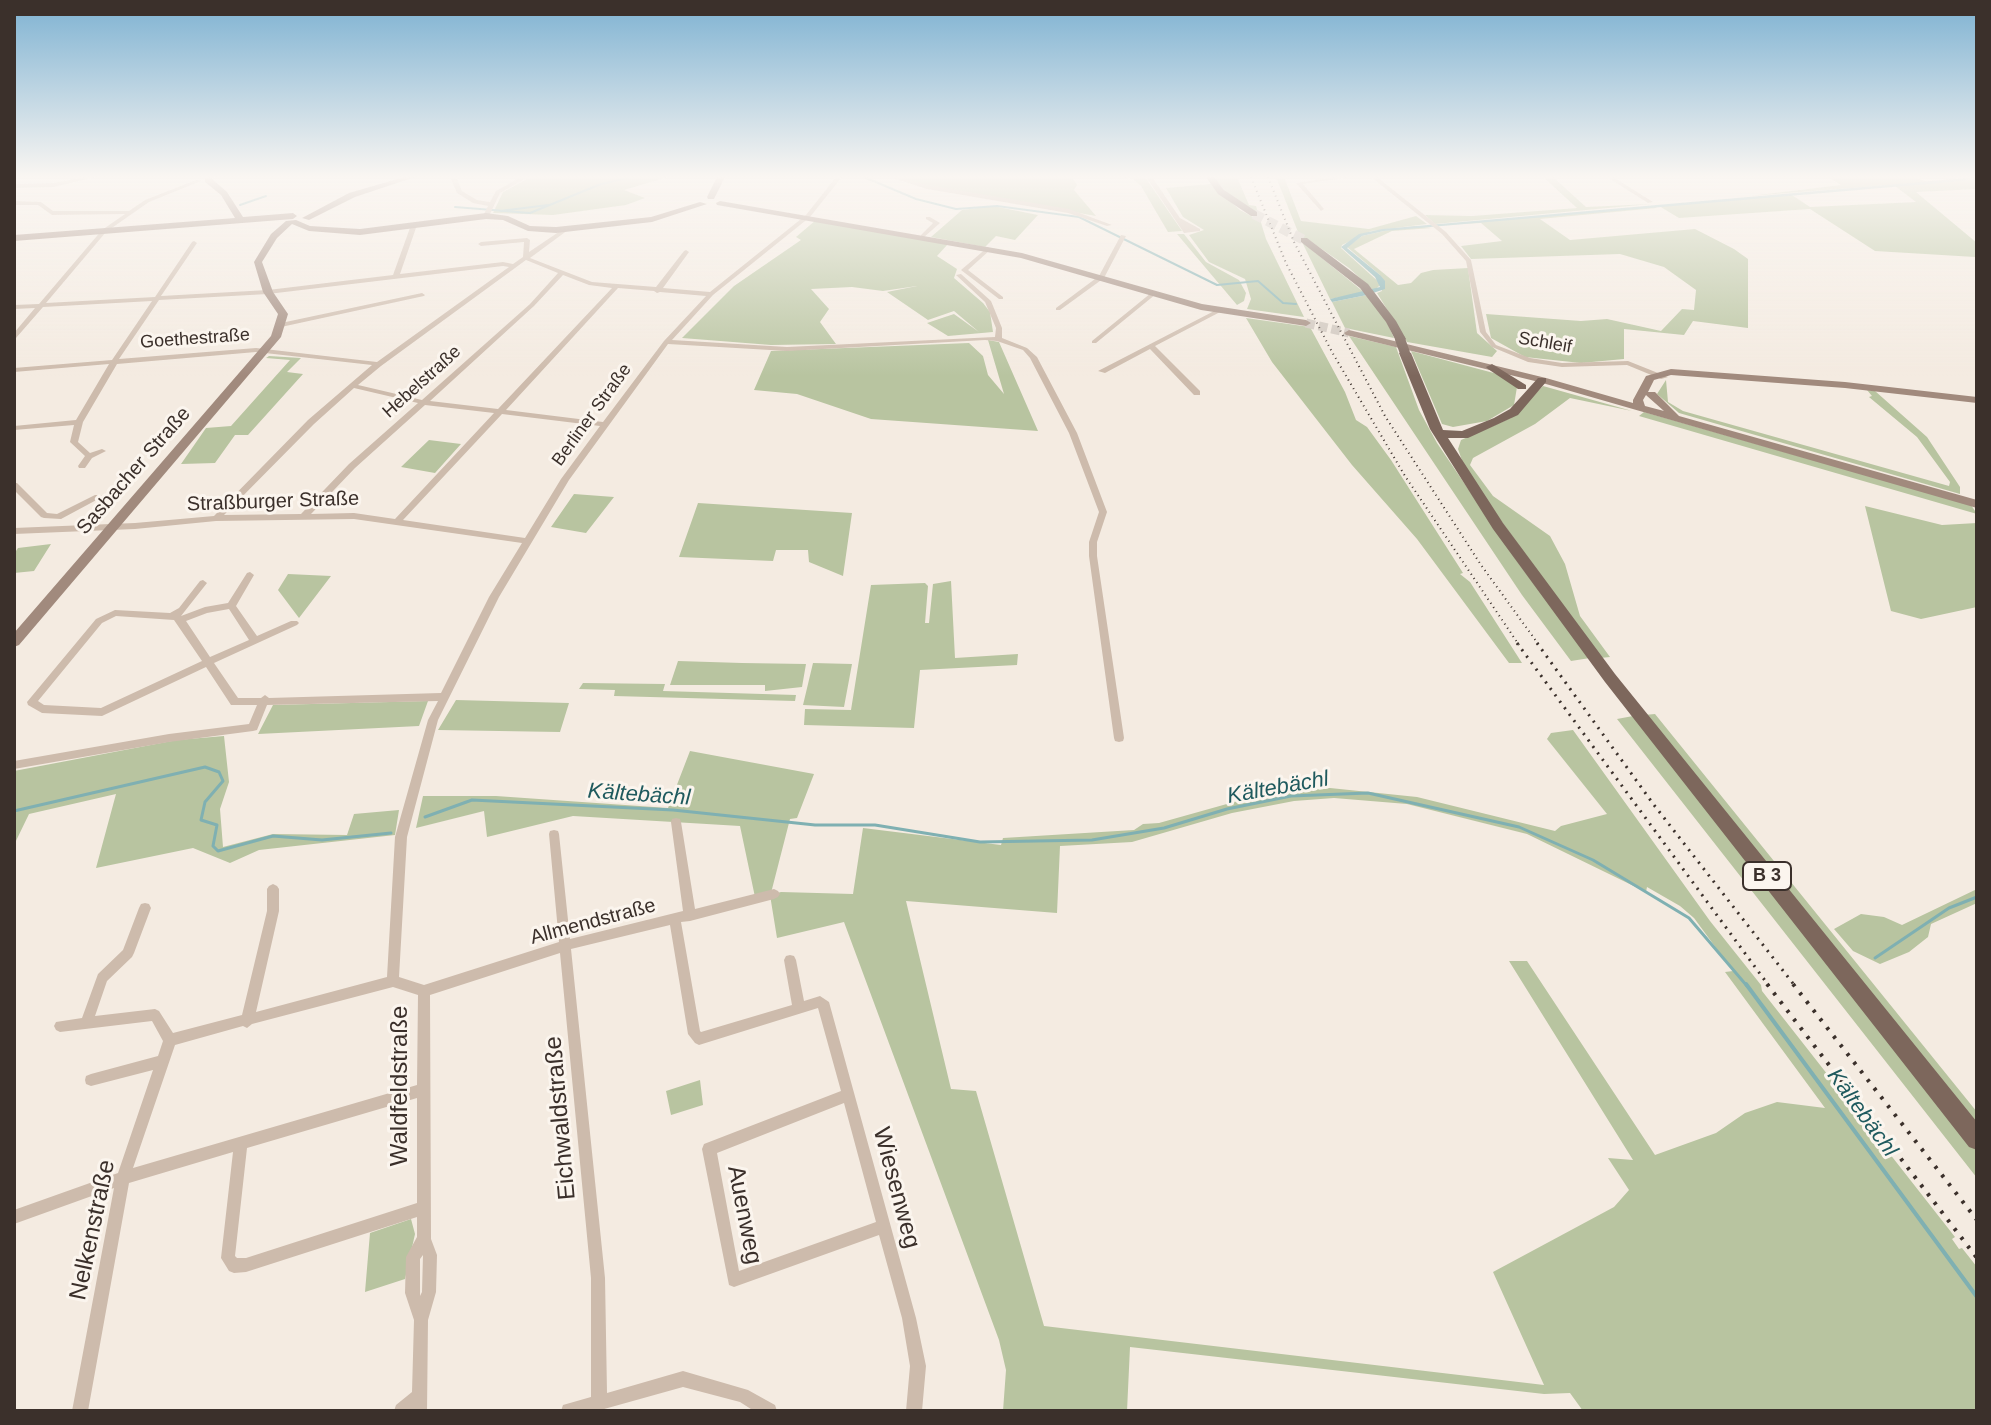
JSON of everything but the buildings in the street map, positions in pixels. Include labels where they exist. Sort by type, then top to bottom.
[{"type":"main road","points":[[271,244],[258,262],[268,292],[283,314],[281,325]]},
{"type":"main road","points":[[960,244],[1102,277],[1153,294],[1220,310],[1306,323]]},
{"type":"main road","name":"B 3","points":[[1309,244],[1375,298],[1400,339],[1438,432],[1492,518],[1610,678],[1977,1139]]},
{"type":"main road","name":"Sasbacher Straße","points":[[14,642],[264,351],[281,325]]},
{"type":"main road","points":[[1349,333],[1492,367],[1529,386],[1604,397],[1977,504]]},
{"type":"main road","points":[[1640,408],[1659,375],[1680,373],[1845,385],[1977,400]]},
{"type":"main road","points":[[1456,464],[1455,446],[1464,435],[1506,417],[1529,386]]},
{"type":"main road","points":[[1604,397],[1646,393],[1682,420]]},
{"type":"main road","points":[[1438,432],[1483,427]]},
{"type":"main road","points":[[1438,432],[1464,435]]},
{"type":"street","points":[[14,337],[93,244]]},
{"type":"street","points":[[89,456],[74,442],[79,422],[114,362],[194,244]]},
{"type":"street","points":[[396,277],[408,244]]},
{"type":"street","points":[[481,244],[487,244]]},
{"type":"street","points":[[526,258],[527,244]]},
{"type":"street","points":[[216,518],[311,422],[378,364],[546,244]]},
{"type":"street","name":"Berliner Straße","points":[[433,720],[527,541],[604,424],[666,342],[711,294],[774,244]]},
{"type":"street","points":[[1058,309],[1102,277],[1119,244]]},
{"type":"street","name":"Schleif","points":[[1453,244],[1469,261],[1483,332],[1494,346],[1528,360],[1562,365],[1628,363],[1659,375]]},
{"type":"street","points":[[988,249],[964,270],[1001,298]]},
{"type":"street","points":[[657,291],[686,252]]},
{"type":"street","points":[[526,258],[561,274],[615,288],[711,294]]},
{"type":"street","points":[[14,307],[268,292],[503,264],[514,266]]},
{"type":"street","name":"Hebelstraße","points":[[305,515],[423,402],[532,305],[561,274]]},
{"type":"street","points":[[959,275],[988,301],[999,328],[998,339]]},
{"type":"street","points":[[399,520],[496,412],[615,288]]},
{"type":"street","points":[[1094,342],[1153,294]]},
{"type":"street","points":[[281,325],[422,295]]},
{"type":"street","points":[[1102,371],[1220,310]]},
{"type":"street","points":[[666,342],[787,349],[938,339],[998,339],[1025,349],[1033,357],[1073,433],[1103,512],[1093,542],[1093,556],[1119,738]]},
{"type":"street","points":[[1151,346],[1197,393]]},
{"type":"street","name":"Goethestraße","points":[[14,370],[264,351],[378,364]]},
{"type":"street","points":[[354,386],[423,402],[604,424]]},
{"type":"street","points":[[14,428],[79,422]]},
{"type":"street","points":[[82,466],[89,456],[102,451]]},
{"type":"street","points":[[14,485],[44,515],[58,517],[98,497]]},
{"type":"street","name":"Straßburger Straße","points":[[14,531],[305,515],[399,520],[527,541]]},
{"type":"street","points":[[250,575],[231,606],[177,617],[106,616],[32,702],[36,708],[102,712],[294,623]]},
{"type":"street","points":[[177,617],[203,583]]},
{"type":"street","points":[[231,606],[255,641]]},
{"type":"street","points":[[177,617],[235,702],[443,697]]},
{"type":"street","points":[[14,765],[253,727],[265,699]]},
{"type":"street","name":"Waldfeldstraße","points":[[402,1411],[419,1404],[421,1320],[429,1292],[430,1255],[424,1239],[424,991],[393,981],[401,837],[433,720]]},
{"type":"street","points":[[676,822],[690,916]]},
{"type":"street","name":"Eichwaldstraße","points":[[554,834],[598,1278],[599,1400]]},
{"type":"street","points":[[247,1022],[273,911],[273,889]]},
{"type":"street","name":"Allmendstraße","points":[[424,991],[567,945],[774,894]]},
{"type":"street","points":[[86,1024],[102,978],[128,953],[145,908]]},
{"type":"street","points":[[675,919],[694,1034],[699,1039],[799,1008],[790,960]]},
{"type":"street","points":[[60,1026],[155,1015],[170,1040],[393,981]]},
{"type":"street","name":"Wiesenweg","points":[[799,1008],[820,1002],[825,1006],[918,1366],[914,1411]]},
{"type":"street","name":"Nelkenstraße","points":[[80,1411],[123,1178],[170,1040]]},
{"type":"street","points":[[91,1080],[163,1061]]},
{"type":"street","points":[[14,1217],[123,1178],[425,1089]]},
{"type":"street","name":"Auenweg","points":[[848,1095],[709,1149],[734,1280],[884,1226]]},
{"type":"street","points":[[241,1143],[228,1258],[234,1266],[246,1265],[424,1208]]},
{"type":"street","points":[[569,1411],[599,1400],[683,1379],[743,1395],[769,1411]]},
{"type":"green space","points":[[796,244],[945,244],[948,244],[937,256],[957,269],[954,278],[990,312],[993,332],[948,336],[927,323],[954,314],[979,332],[954,311],[928,320],[887,292],[917,286],[883,291],[852,287],[811,289],[829,309],[820,322],[836,344],[771,345],[682,338],[734,286]]},
{"type":"green space","points":[[1185,244],[1191,244],[1206,262],[1239,280],[1246,293],[1244,301],[1237,305]]},
{"type":"green space","points":[[1195,244],[1268,244],[1304,317],[1247,309],[1251,299],[1245,279],[1209,262]]},
{"type":"green space","points":[[1303,244],[1365,293],[1330,299]]},
{"type":"green space","points":[[1314,244],[1345,244],[1341,248],[1381,284],[1374,291],[1349,268]]},
{"type":"green space","points":[[1352,244],[1366,244],[1354,249],[1398,285],[1411,283],[1421,273],[1433,270],[1468,268],[1477,333],[1497,351],[1492,357],[1407,342],[1377,293],[1382,291],[1380,275],[1347,247]]},
{"type":"green space","points":[[1723,244],[1748,259],[1748,328],[1693,321],[1684,335],[1624,329],[1624,359],[1581,363],[1525,357],[1491,338],[1486,314],[1581,321],[1607,319],[1661,331],[1682,309],[1694,310],[1696,290],[1664,267],[1620,254],[1471,259],[1461,246]]},
{"type":"green space","points":[[1863,244],[1977,244],[1975,257],[1875,251]]},
{"type":"green space","points":[[1367,295],[1386,320],[1394,338],[1345,328],[1332,302]]},
{"type":"green space","points":[[1246,318],[1310,327],[1345,392],[1356,420],[1367,427],[1391,460],[1463,573],[1460,574],[1470,582],[1522,663],[1509,663],[1417,539],[1352,465],[1272,362]]},
{"type":"green space","points":[[1349,336],[1396,347],[1419,410],[1437,443],[1519,564],[1590,658],[1571,661],[1522,595]]},
{"type":"green space","points":[[988,340],[999,342],[1038,431],[871,419],[797,394],[754,390],[771,351],[969,343],[983,356],[988,375],[1004,394]]},
{"type":"green space","points":[[1411,351],[1505,376],[1517,387],[1514,405],[1487,421],[1453,427],[1442,424]]},
{"type":"green space","points":[[266,358],[301,358],[287,372],[303,374],[248,435],[235,435],[215,463],[181,464],[206,428],[231,426],[290,360]]},
{"type":"green space","points":[[1666,380],[1668,402],[1683,411],[1949,486],[1950,482],[1917,437],[1869,397],[1872,396],[1867,390],[1875,391],[1927,437],[1960,487],[1960,494],[1679,413],[1657,394]]},
{"type":"green space","points":[[1543,386],[1632,411],[1570,398],[1535,424],[1473,458],[1470,465],[1493,496],[1550,536],[1565,564],[1580,616],[1610,657],[1600,658],[1466,472],[1458,449],[1461,440],[1511,418]]},
{"type":"green space","points":[[1644,412],[1971,505],[1977,514],[1639,416]]},
{"type":"green space","points":[[429,440],[461,444],[435,473],[401,467]]},
{"type":"green space","points":[[574,494],[614,497],[586,533],[551,527]]},
{"type":"green space","points":[[698,503],[852,513],[843,576],[809,562],[808,550],[776,550],[773,561],[679,557]]},
{"type":"green space","points":[[1865,506],[1942,525],[1977,523],[1977,607],[1921,619],[1891,611]]},
{"type":"green space","points":[[51,544],[34,571],[14,573],[14,554],[18,548]]},
{"type":"green space","points":[[288,574],[331,576],[299,618],[278,590]]},
{"type":"green space","points":[[951,581],[955,658],[1018,654],[1017,665],[920,670],[914,728],[804,725],[805,709],[851,710],[871,585],[925,583],[928,586],[925,623],[929,623],[933,584]]},
{"type":"green space","points":[[678,661],[806,664],[802,687],[765,691],[765,685],[670,685]]},
{"type":"green space","points":[[813,663],[852,664],[844,707],[803,705]]},
{"type":"green space","points":[[583,683],[665,684],[663,691],[796,695],[795,701],[614,696],[615,690],[579,689]]},
{"type":"green space","points":[[456,700],[569,703],[560,732],[438,730]]},
{"type":"green space","points":[[428,701],[419,726],[258,734],[273,705]]},
{"type":"green space","points":[[1655,714],[1977,1112],[1977,1130],[1644,715]]},
{"type":"green space","points":[[1633,716],[1977,1151],[1977,1178],[1617,719]]},
{"type":"green space","points":[[1573,730],[1710,921],[1761,985],[1762,991],[1955,1237],[1952,1239],[1959,1249],[1962,1248],[1977,1267],[1977,1411],[1583,1411],[1570,1393],[1544,1394],[1130,1347],[1127,1411],[1003,1411],[1006,1370],[999,1340],[844,922],[777,938],[770,895],[781,892],[853,894],[863,828],[1001,845],[1003,838],[1134,830],[1143,824],[1159,823],[1266,793],[1330,788],[1417,797],[1555,831],[1561,826],[1607,814],[1547,739],[1551,733]],"holes":[[[1334,798],[1407,804],[1527,834],[1646,892],[1647,887],[1680,906],[1694,918],[1733,971],[1725,972],[1825,1108],[1777,1102],[1745,1113],[1716,1133],[1655,1155],[1527,961],[1509,961],[1633,1160],[1608,1158],[1629,1190],[1614,1207],[1493,1272],[1544,1385],[1044,1326],[976,1091],[951,1089],[906,901],[1057,913],[1060,846],[1132,842],[1232,813],[1294,801]]]},
{"type":"green space","points":[[224,736],[229,782],[220,809],[223,847],[273,834],[347,835],[354,814],[399,810],[395,835],[259,850],[230,863],[193,848],[96,868],[116,794],[29,814],[14,845],[14,771],[177,740]]},
{"type":"green space","points":[[690,751],[814,774],[797,818],[790,819],[771,893],[755,897],[740,826],[573,816],[487,837],[484,811],[416,828],[423,796],[496,796],[668,808]]},
{"type":"green space","points":[[1977,889],[1977,903],[1931,924],[1928,937],[1909,952],[1880,964],[1853,951],[1834,929],[1861,914],[1884,917],[1902,925]]},
{"type":"green space","points":[[700,1080],[703,1105],[671,1115],[666,1091]]},
{"type":"green space","points":[[411,1219],[415,1234],[405,1279],[365,1292],[370,1233]]},
{"type":"water","points":[[1353,244],[1347,248],[1380,275],[1385,281],[1385,289],[1332,302],[1330,299],[1380,287],[1375,277],[1341,247]]},
{"type":"waterway","points":[[1133,244],[1217,285],[1258,281],[1283,303],[1296,304]]},
{"type":"waterway","name":"Kältebächl","points":[[14,811],[205,767],[219,772],[223,781],[205,802],[201,820],[217,825],[213,846],[218,851],[273,836],[322,840],[391,833]]},
{"type":"waterway","name":"Kältebächl","points":[[425,817],[472,800],[673,810],[815,825],[875,825],[980,842],[1092,840],[1164,828],[1227,809],[1291,796],[1368,793],[1519,827],[1593,860],[1689,918],[1747,986]]},
{"type":"waterway","points":[[1875,958],[1949,908],[1977,897]]},
{"type":"waterway","name":"Kältebächl","points":[[1746,984],[1977,1297]]},
{"type":"tunnel","points":[[1306,323],[1349,333]]},
{"type":"railway","points":[[1278,244],[1332,352],[1405,476],[1519,645]]},
{"type":"railway","points":[[1295,244],[1385,416],[1481,565],[1539,645]]},
{"type":"railway","points":[[1517,643],[1769,986]]},
{"type":"railway","points":[[1537,643],[1654,805],[1795,986]]},
{"type":"railway","points":[[1767,984],[1977,1258]]},
{"type":"railway","points":[[1793,984],[1977,1220]]}]
